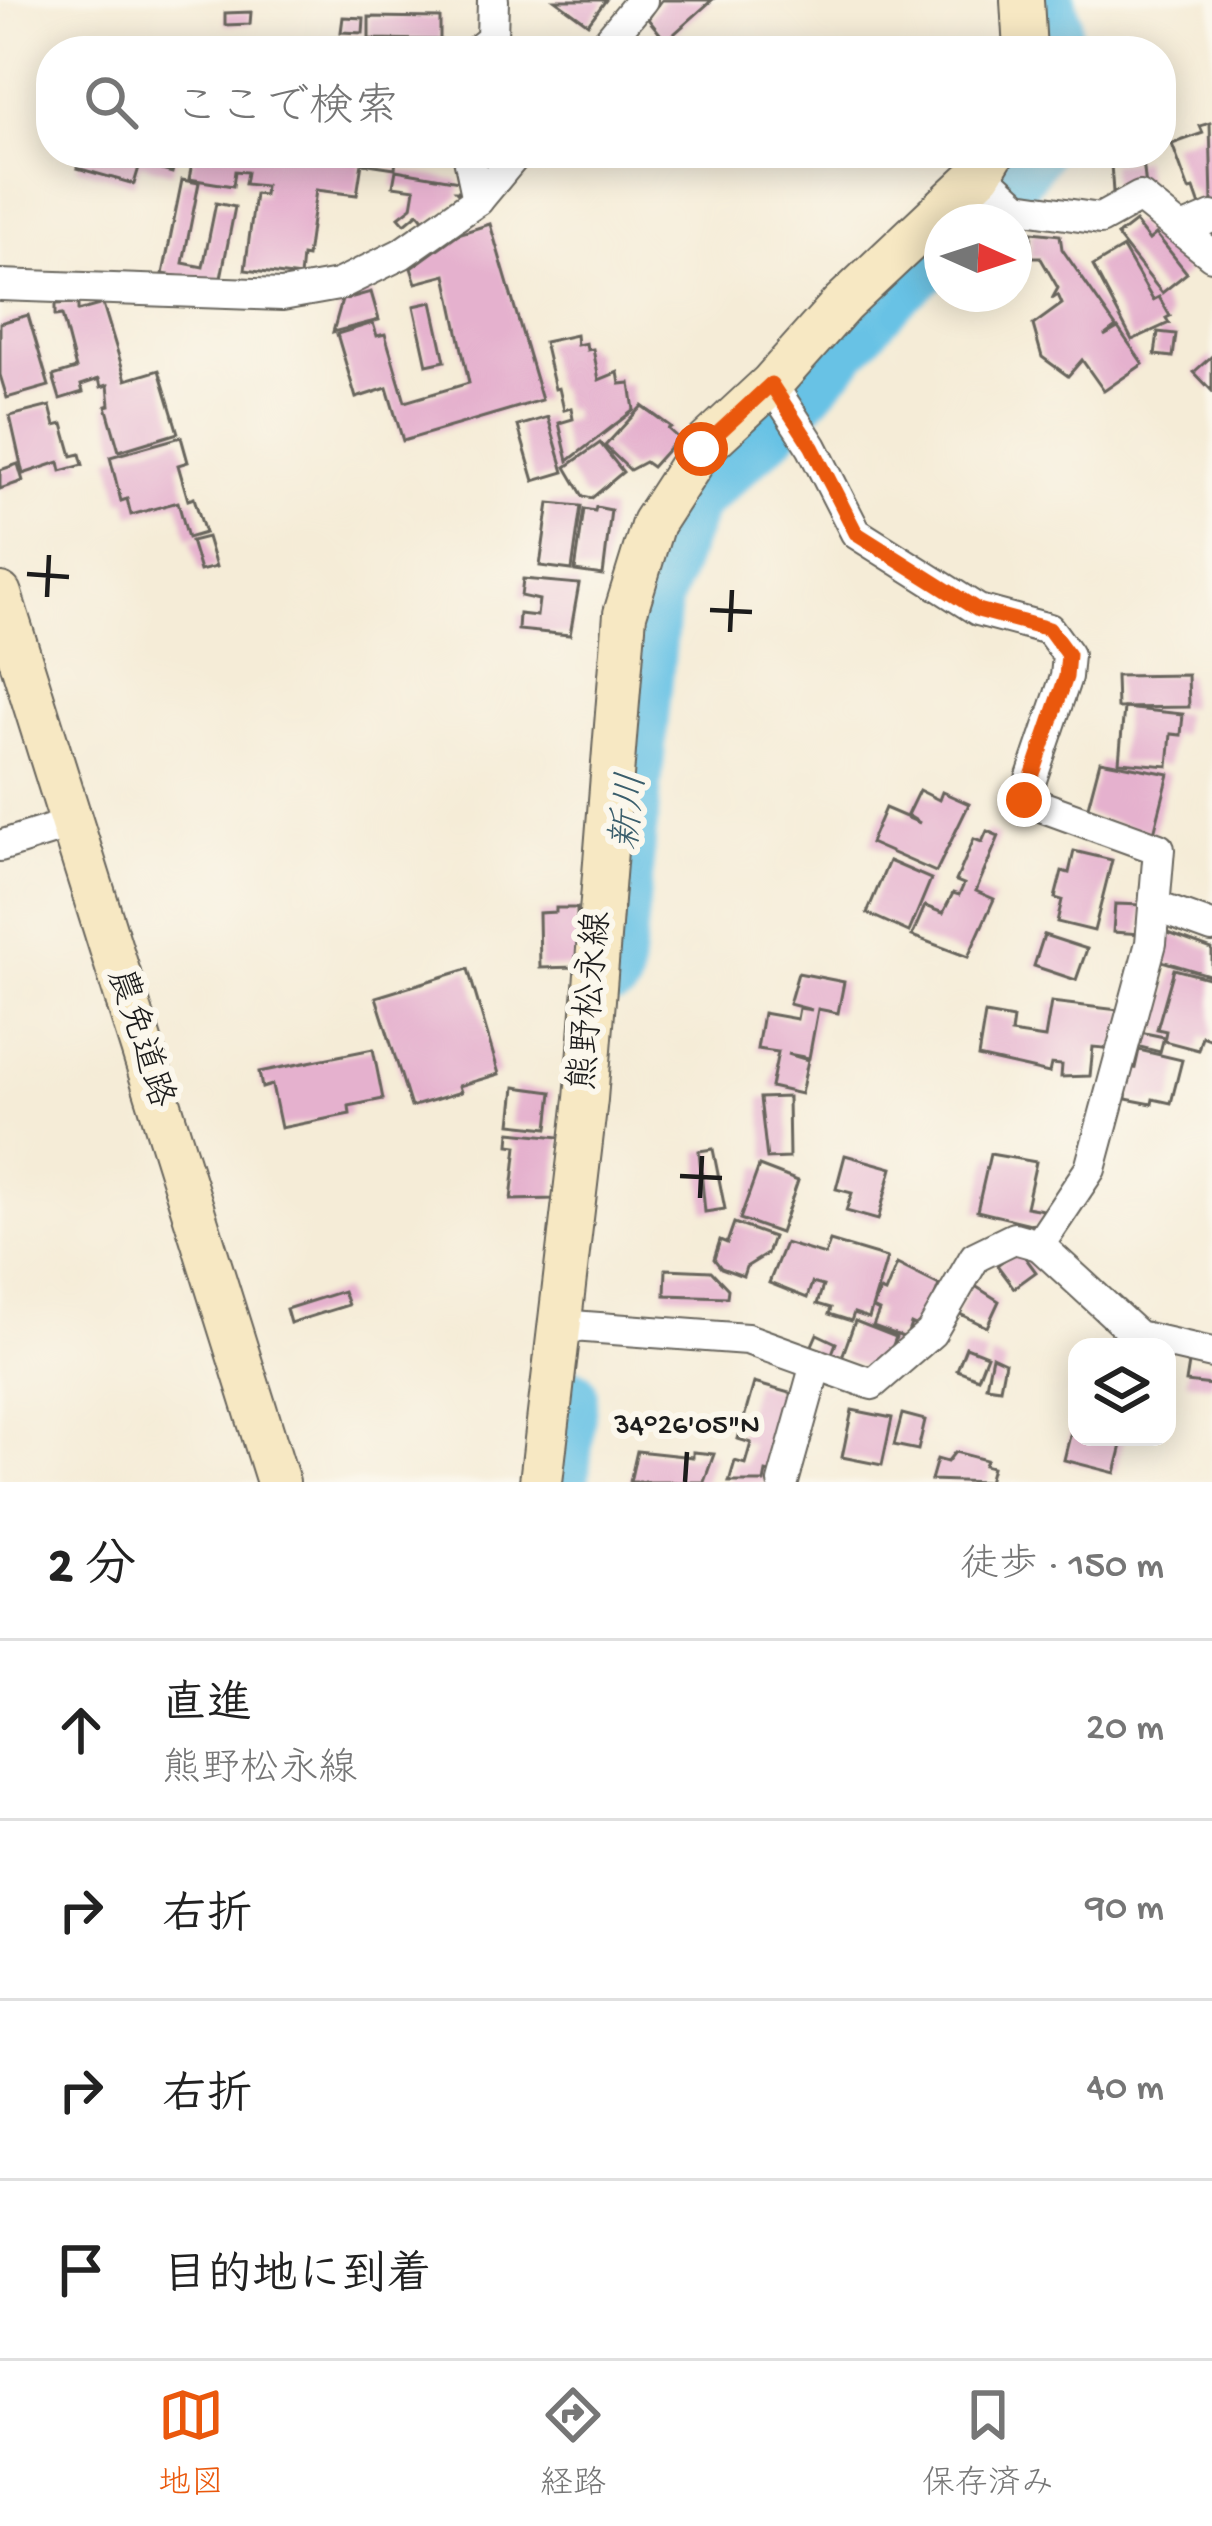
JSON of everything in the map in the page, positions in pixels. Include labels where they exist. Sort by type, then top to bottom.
[{"type":"main road","points":[[1022,0],[1024,36]]},
{"type":"main road","name":"熊野松永線","points":[[541,1482],[586,1099],[625,614],[653,523],[701,449],[982,168]]},
{"type":"main road","name":"農免道路","points":[[0,594],[277,1482]]},
{"type":"street","points":[[492,36],[493,0]]},
{"type":"street","points":[[612,36],[641,0]]},
{"type":"street","points":[[471,168],[478,200]]},
{"type":"street","points":[[0,285],[282,295],[338,285],[401,254],[478,200],[505,168]]},
{"type":"street","points":[[991,168],[1018,207],[1100,219],[1140,197],[1212,255]]},
{"type":"street","points":[[1182,230],[1212,217]]},
{"type":"street","points":[[771,384],[812,447],[856,533],[978,610],[1049,629],[1068,655],[1066,677],[1024,800],[1159,849],[1151,943],[1090,1169],[1039,1245]]},
{"type":"street","points":[[0,845],[70,824]]},
{"type":"street","points":[[1154,906],[1212,927]]},
{"type":"street","points":[[559,1325],[748,1339],[872,1384],[931,1333],[975,1257],[1013,1238],[1039,1245],[1138,1336],[1212,1353]]},
{"type":"street","points":[[783,1482],[816,1364]]},
{"type":"building","points":[[555,0],[606,0],[588,24]]},
{"type":"building","points":[[662,0],[712,0],[672,36],[662,36],[648,19]]},
{"type":"building","points":[[251,12],[250,24],[225,25],[225,13]]},
{"type":"building","points":[[343,17],[364,18],[363,33],[341,32]]},
{"type":"building","points":[[369,17],[440,18],[440,36],[369,36]]},
{"type":"building","points":[[1210,123],[1212,202],[1200,206],[1194,189],[1189,190],[1176,143],[1203,133],[1200,126]]},
{"type":"building","points":[[77,168],[139,168],[134,184]]},
{"type":"building","points":[[191,168],[361,168],[357,195],[316,190],[300,277],[245,270],[255,194],[264,195],[265,186],[245,184],[247,172],[235,171],[233,186],[189,179]]},
{"type":"building","points":[[1111,168],[1144,168],[1146,188],[1113,192]]},
{"type":"building","points":[[396,170],[459,181],[461,191],[456,191],[460,195],[426,223],[418,213],[405,224],[399,217],[412,207],[415,189],[393,186]]},
{"type":"building","points":[[182,180],[199,183],[183,263],[203,267],[216,203],[235,207],[220,283],[163,274]]},
{"type":"building","points":[[1135,222],[1149,240],[1156,234],[1187,273],[1162,293],[1117,236]]},
{"type":"building","points":[[490,224],[542,400],[403,441],[387,388],[356,398],[337,334],[373,323],[377,336],[385,334],[405,402],[469,383],[446,275],[416,283],[411,268],[458,234]]},
{"type":"building","points":[[1032,232],[1060,235],[1062,249],[1116,327],[1104,336],[1118,328],[1143,364],[1104,391],[1082,360],[1068,376],[1042,357],[1033,325],[1062,304],[1058,295],[1052,299],[1058,288],[1040,257],[1032,257]]},
{"type":"building","points":[[1123,248],[1153,300],[1159,297],[1170,316],[1166,318],[1169,323],[1132,340],[1093,266]]},
{"type":"building","points":[[371,292],[379,320],[333,332],[342,300]]},
{"type":"building","points":[[432,302],[445,361],[427,365],[414,306]]},
{"type":"building","points":[[78,303],[78,311],[103,304],[126,380],[159,370],[178,433],[119,451],[106,406],[110,405],[108,385],[101,387],[99,379],[81,385],[83,392],[60,399],[53,376],[76,369],[62,315],[55,316],[55,304]]},
{"type":"building","points":[[28,315],[49,386],[7,398],[0,375],[0,323]]},
{"type":"building","points":[[1158,332],[1176,334],[1173,357],[1155,355]]},
{"type":"building","points":[[576,335],[577,345],[586,343],[587,350],[593,349],[599,380],[618,372],[620,384],[630,383],[634,410],[568,461],[559,423],[573,419],[571,408],[564,410],[559,388],[555,389],[544,342]]},
{"type":"building","points":[[1212,356],[1212,391],[1194,372]]},
{"type":"building","points":[[50,406],[55,426],[63,424],[72,456],[80,454],[83,465],[61,471],[59,462],[23,474],[10,416]]},
{"type":"building","points":[[642,406],[678,438],[652,467],[645,462],[630,470],[605,446]]},
{"type":"building","points":[[548,417],[564,472],[534,481],[518,426]]},
{"type":"building","points":[[181,437],[188,462],[178,465],[188,500],[194,498],[205,533],[188,538],[178,502],[131,515],[127,499],[121,501],[110,457]]},
{"type":"building","points":[[600,443],[623,472],[592,498],[583,496],[566,467]]},
{"type":"building","points":[[18,464],[23,481],[0,489],[0,470]]},
{"type":"building","points":[[549,503],[581,506],[572,570],[540,566]]},
{"type":"building","points":[[596,507],[611,510],[603,575],[575,571],[584,509],[595,511]]},
{"type":"building","points":[[207,537],[216,567],[200,571],[191,541]]},
{"type":"building","points":[[523,579],[579,584],[570,635],[518,630],[519,614],[537,616],[539,600],[521,596]]},
{"type":"building","points":[[1188,675],[1189,707],[1117,708],[1116,676]]},
{"type":"building","points":[[1124,708],[1183,714],[1181,735],[1171,734],[1168,766],[1119,762]]},
{"type":"building","points":[[1100,761],[1169,774],[1154,833],[1086,814]]},
{"type":"building","points":[[919,790],[939,800],[942,792],[969,804],[936,872],[870,843],[885,808],[920,823],[907,815]]},
{"type":"building","points":[[987,831],[999,836],[976,891],[994,899],[968,957],[912,936],[925,906],[943,913],[953,893],[959,895],[964,884],[956,881],[974,839],[982,842]]},
{"type":"building","points":[[1074,851],[1112,860],[1094,931],[1057,922],[1062,900],[1055,898],[1062,871],[1069,873]]},
{"type":"building","points":[[889,861],[931,879],[909,932],[867,913]]},
{"type":"building","points":[[1115,904],[1142,905],[1141,934],[1113,932]]},
{"type":"building","points":[[556,908],[577,908],[577,967],[540,968],[539,913],[556,912]]},
{"type":"building","points":[[1163,931],[1212,949],[1212,976],[1155,959]]},
{"type":"building","points":[[1044,935],[1087,949],[1076,980],[1034,966]]},
{"type":"building","points":[[468,969],[499,1074],[411,1107],[376,997]]},
{"type":"building","points":[[1174,969],[1212,979],[1212,1033],[1210,1039],[1202,1036],[1198,1050],[1164,1041],[1166,1031],[1157,1029]]},
{"type":"building","points":[[798,973],[844,982],[838,1013],[818,1009],[809,1058],[788,1054],[808,1060],[801,1094],[771,1087],[778,1052],[757,1049],[763,1013],[797,1019],[799,1008],[812,1010],[789,1004]]},
{"type":"building","points":[[1051,1002],[1127,1011],[1116,1049],[1093,1047],[1090,1076],[1061,1077],[1062,1065],[1051,1064],[1049,1073],[978,1057],[985,1014],[1013,1019],[1011,1033],[1045,1038]]},
{"type":"building","points":[[1140,1032],[1164,1037],[1160,1052],[1136,1046]]},
{"type":"building","points":[[373,1049],[383,1099],[349,1106],[350,1114],[281,1128],[272,1085],[262,1088],[259,1072]]},
{"type":"building","points":[[1139,1050],[1182,1060],[1171,1103],[1126,1099],[1128,1066],[1135,1068]]},
{"type":"building","points":[[515,1087],[552,1092],[548,1128],[511,1124]]},
{"type":"building","points":[[788,1097],[789,1158],[767,1159],[760,1098]]},
{"type":"building","points":[[510,1132],[560,1137],[554,1199],[511,1200],[517,1146],[509,1145]]},
{"type":"building","points":[[713,1149],[725,1209],[705,1212],[699,1151]]},
{"type":"building","points":[[990,1154],[1036,1162],[1026,1207],[1043,1210],[1039,1226],[977,1211]]},
{"type":"building","points":[[845,1155],[892,1168],[878,1220],[846,1211],[852,1193],[836,1189]]},
{"type":"building","points":[[759,1166],[798,1181],[780,1233],[740,1219]]},
{"type":"building","points":[[734,1223],[773,1237],[767,1254],[746,1267],[743,1276],[721,1268],[714,1259],[720,1240],[727,1243]]},
{"type":"building","points":[[830,1241],[887,1258],[869,1318],[854,1313],[851,1321],[829,1314],[831,1308],[817,1304],[823,1286],[812,1283],[807,1298],[769,1283],[785,1243],[825,1255]]},
{"type":"building","points":[[1019,1249],[1036,1272],[1014,1288],[997,1265]]},
{"type":"building","points":[[897,1264],[939,1285],[922,1329],[911,1324],[906,1338],[873,1326],[879,1311],[873,1308]]},
{"type":"building","points":[[666,1269],[711,1271],[728,1289],[727,1297],[665,1295]]},
{"type":"building","points":[[972,1284],[999,1301],[987,1327],[958,1313]]},
{"type":"building","points":[[343,1291],[348,1305],[290,1323],[286,1309]]},
{"type":"building","points":[[855,1321],[896,1337],[890,1353],[871,1369],[842,1357]]},
{"type":"building","points":[[817,1334],[836,1343],[829,1361],[809,1352]]},
{"type":"building","points":[[966,1347],[987,1355],[978,1378],[957,1370]]},
{"type":"building","points":[[992,1356],[1005,1362],[1000,1388],[986,1386]]},
{"type":"building","points":[[1189,1363],[1212,1364],[1212,1385],[1186,1382]]},
{"type":"building","points":[[754,1383],[800,1396],[778,1475],[766,1472],[764,1482],[729,1482],[735,1461],[745,1464],[751,1443],[738,1439]]},
{"type":"building","points":[[852,1410],[892,1418],[882,1465],[842,1457]]},
{"type":"building","points":[[902,1414],[925,1420],[918,1450],[894,1445]]},
{"type":"building","points":[[1068,1444],[1122,1446],[1115,1473],[1064,1460]]},
{"type":"building","points":[[637,1451],[693,1457],[693,1452],[714,1454],[704,1482],[630,1482]]},
{"type":"building","points":[[955,1452],[986,1460],[984,1465],[992,1467],[988,1482],[931,1480],[937,1459],[947,1462]]},
{"type":"waterway","name":"新川","points":[[1048,0],[1055,36]]},
{"type":"waterway","name":"新川","points":[[996,204],[1023,168]]},
{"type":"waterway","name":"新川","points":[[615,978],[654,602],[693,500],[774,428],[888,298],[924,267]]},
{"type":"waterway","name":"新川","points":[[562,1482],[571,1395]]},
{"type":"route","points":[[701,449],[771,384],[812,447],[856,533],[978,610],[1049,629],[1068,655],[1066,677],[1024,800]]}]
